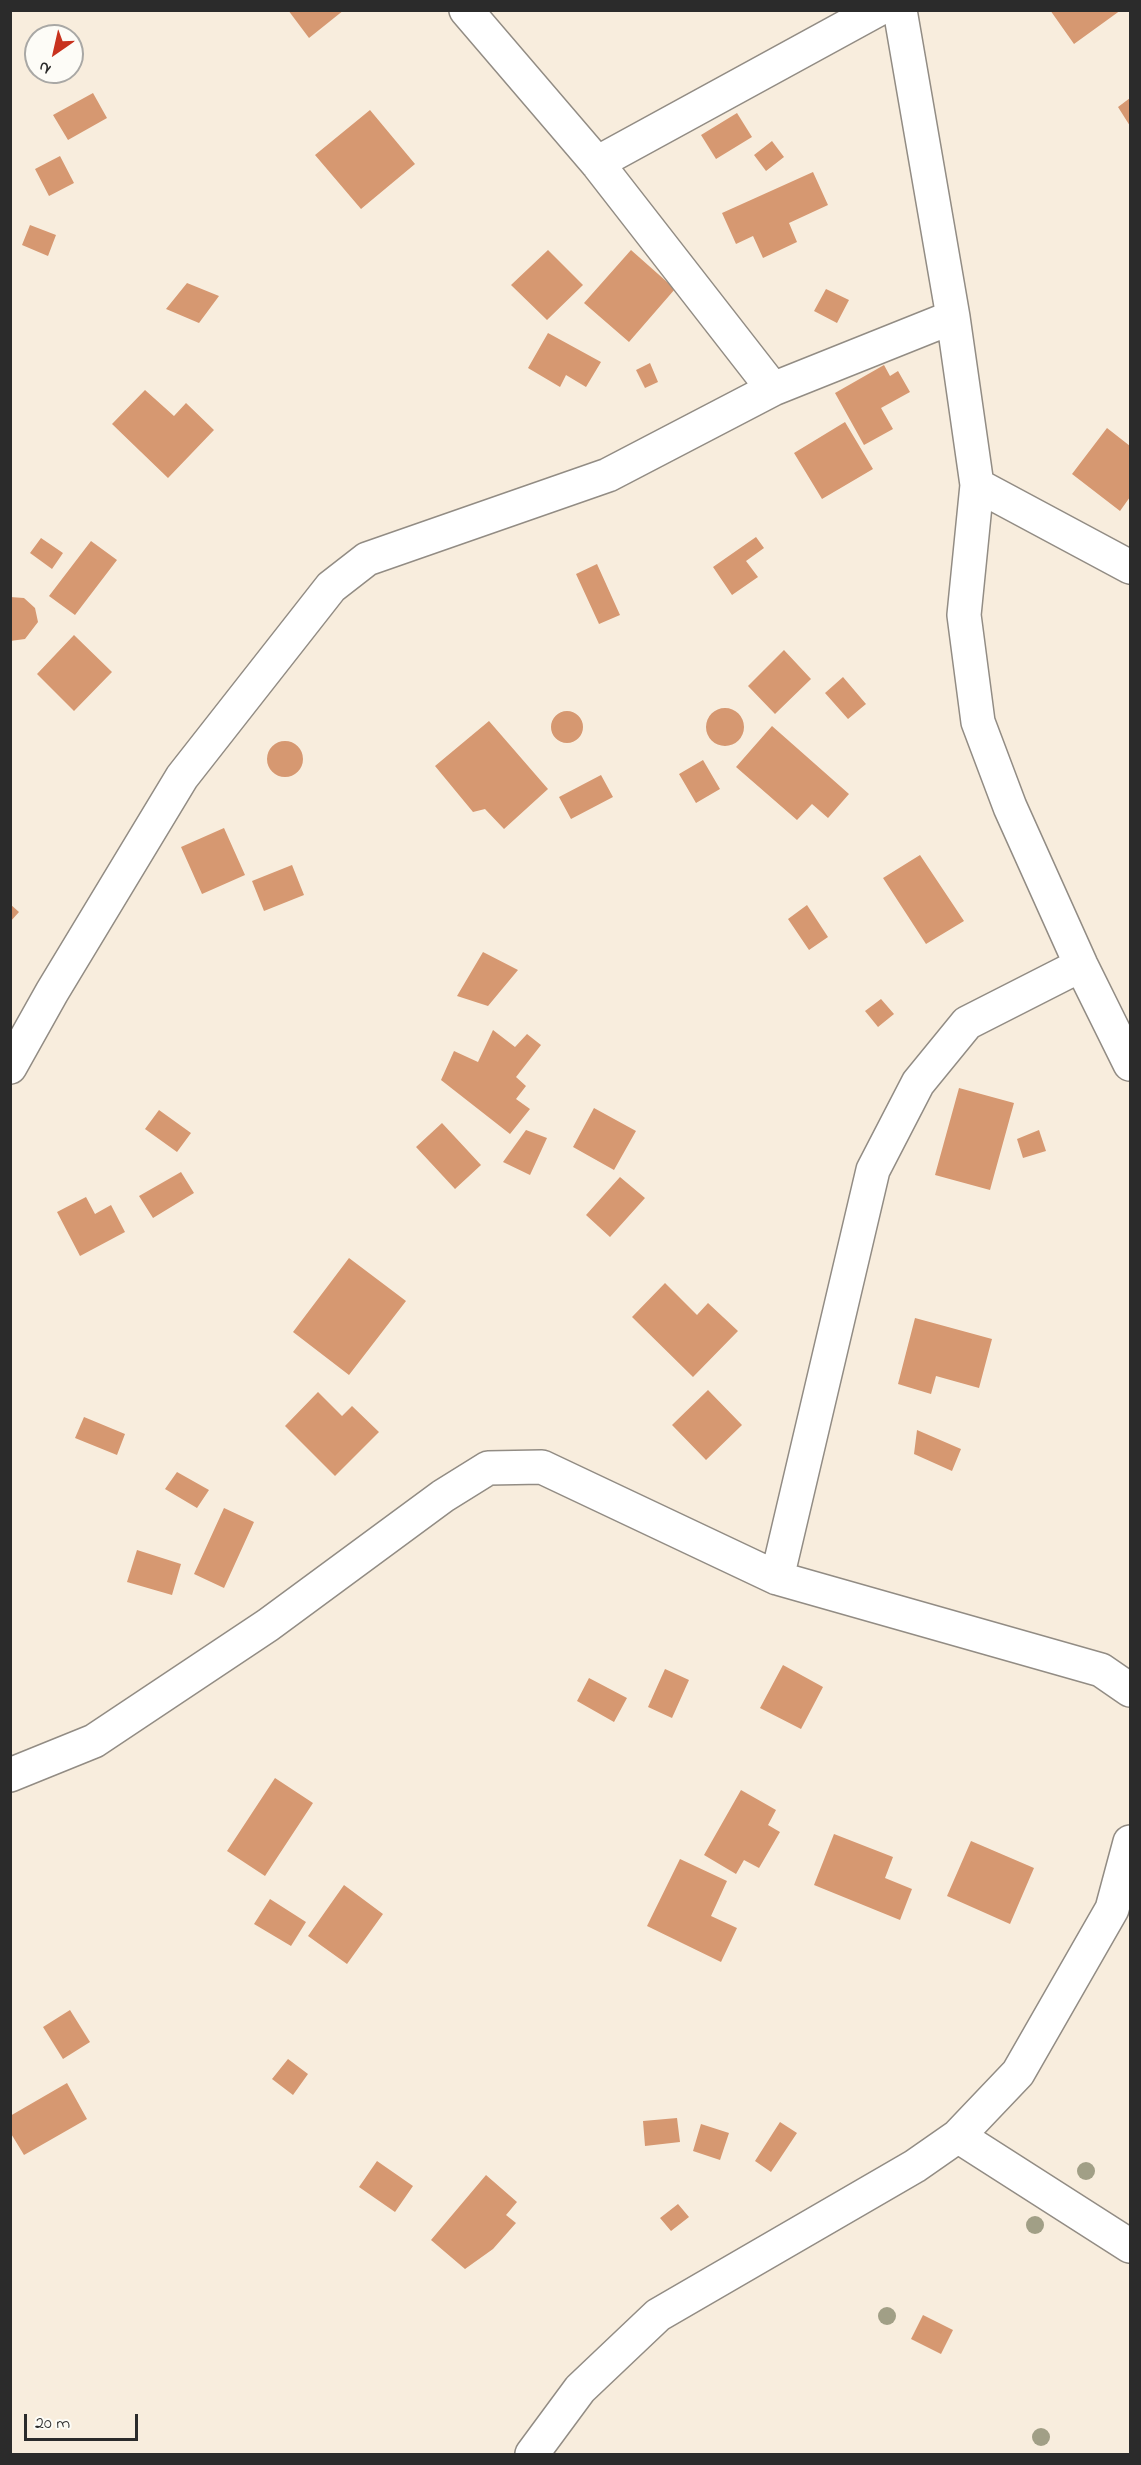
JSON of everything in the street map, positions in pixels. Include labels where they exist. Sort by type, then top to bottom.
[{"type":"street","points":[[466,10],[597,163],[773,389]]},
{"type":"street","points":[[597,163],[878,10]]},
{"type":"street","points":[[900,10],[953,317],[977,485],[964,615],[978,722],[1010,807],[1081,965],[1131,1064]]},
{"type":"street","points":[[10,1067],[52,992],[182,777],[292,633],[331,587],[367,559],[608,475],[773,389],[953,317]]},
{"type":"street","points":[[977,485],[1131,567]]},
{"type":"street","points":[[777,1578],[873,1170],[918,1083],[967,1023],[1081,965]]},
{"type":"street","points":[[10,1775],[94,1741],[268,1625],[443,1496],[488,1468],[542,1467],[777,1578],[1101,1670],[1131,1690]]},
{"type":"street","points":[[532,2454],[580,2389],[658,2314],[915,2166],[958,2136],[1018,2073],[1112,1909],[1131,1842]]},
{"type":"street","points":[[958,2136],[1131,2246]]},
{"type":"building","points":[[288,10],[344,10],[309,38]]},
{"type":"building","points":[[1050,10],[1121,10],[1074,44]]},
{"type":"building","points":[[93,93],[107,118],[68,140],[53,115]]},
{"type":"building","points":[[1130,98],[1130,126],[1118,107]]},
{"type":"building","points":[[370,110],[415,164],[361,209],[315,155]]},
{"type":"building","points":[[737,113],[752,137],[716,159],[701,135]]},
{"type":"building","points":[[772,141],[784,157],[766,171],[754,155]]},
{"type":"building","points":[[60,156],[74,183],[49,196],[35,169]]},
{"type":"building","points":[[813,172],[828,205],[789,223],[797,242],[763,258],[753,236],[736,244],[722,213]]},
{"type":"building","points":[[30,225],[56,235],[48,256],[22,245]]},
{"type":"building","points":[[548,250],[583,285],[547,320],[511,285]]},
{"type":"building","points":[[631,250],[675,289],[629,342],[584,303]]},
{"type":"building","points":[[187,283],[219,296],[199,323],[166,309]]},
{"type":"building","points":[[826,289],[849,300],[837,323],[814,311]]},
{"type":"building","points":[[548,333],[601,362],[586,387],[566,375],[560,387],[528,368]]},
{"type":"building","points":[[650,363],[658,382],[645,388],[636,370]]},
{"type":"building","points":[[884,365],[890,376],[898,371],[910,392],[881,408],[893,429],[864,445],[835,393]]},
{"type":"building","points":[[145,390],[174,416],[186,403],[214,430],[168,478],[112,424]]},
{"type":"building","points":[[845,422],[873,469],[822,499],[794,453]]},
{"type":"building","points":[[1107,428],[1130,446],[1130,497],[1120,511],[1072,474]]},
{"type":"building","points":[[756,537],[764,548],[746,561],[758,577],[732,595],[713,567]]},
{"type":"building","points":[[41,538],[63,553],[52,569],[30,553]]},
{"type":"building","points":[[91,541],[117,560],[75,615],[49,596]]},
{"type":"building","points":[[597,564],[620,615],[599,624],[576,574]]},
{"type":"building","points":[[10,597],[24,598],[35,608],[38,622],[25,639],[10,641]]},
{"type":"building","points":[[74,635],[112,672],[74,711],[37,674]]},
{"type":"building","points":[[784,650],[811,679],[775,714],[748,686]]},
{"type":"building","points":[[843,677],[866,704],[848,719],[825,693]]},
{"type":"building","points":[[725,708],[738,714],[744,727],[738,740],[725,746],[712,740],[706,727],[712,714]]},
{"type":"building","points":[[567,711],[578,716],[583,727],[578,738],[567,743],[556,738],[551,727],[556,716]]},
{"type":"building","points":[[489,721],[548,789],[504,829],[485,809],[473,812],[435,766]]},
{"type":"building","points":[[772,726],[849,794],[828,818],[812,804],[797,820],[736,767]]},
{"type":"building","points":[[285,741],[298,746],[303,759],[298,772],[285,777],[272,772],[267,759],[272,746]]},
{"type":"building","points":[[703,760],[720,789],[696,803],[679,774]]},
{"type":"building","points":[[601,775],[613,797],[571,819],[559,797]]},
{"type":"building","points":[[224,828],[245,875],[202,894],[181,847]]},
{"type":"building","points":[[920,855],[964,921],[926,944],[883,878]]},
{"type":"building","points":[[292,865],[304,895],[264,911],[252,881]]},
{"type":"building","points":[[10,904],[19,912],[10,922]]},
{"type":"building","points":[[807,905],[828,937],[809,950],[788,919]]},
{"type":"building","points":[[483,952],[518,970],[488,1006],[457,996]]},
{"type":"building","points":[[881,999],[894,1014],[878,1027],[865,1011]]},
{"type":"building","points":[[493,1030],[515,1047],[527,1034],[541,1045],[516,1077],[526,1086],[516,1099],[530,1109],[510,1134],[441,1080],[454,1051],[478,1062]]},
{"type":"building","points":[[959,1088],[1014,1103],[990,1190],[935,1175]]},
{"type":"building","points":[[594,1108],[636,1131],[614,1170],[573,1147]]},
{"type":"building","points":[[159,1110],[191,1133],[177,1152],[145,1129]]},
{"type":"building","points":[[442,1123],[481,1165],[455,1189],[416,1147]]},
{"type":"building","points":[[526,1130],[547,1138],[530,1175],[503,1162]]},
{"type":"building","points":[[1039,1130],[1046,1151],[1023,1158],[1017,1139]]},
{"type":"building","points":[[181,1172],[194,1193],[153,1218],[139,1196]]},
{"type":"building","points":[[620,1177],[645,1198],[610,1237],[586,1215]]},
{"type":"building","points":[[86,1197],[95,1214],[111,1205],[125,1232],[80,1256],[57,1212]]},
{"type":"building","points":[[349,1258],[406,1301],[349,1375],[293,1332]]},
{"type":"building","points":[[665,1283],[697,1315],[708,1303],[738,1331],[693,1377],[632,1317]]},
{"type":"building","points":[[915,1318],[992,1339],[979,1388],[936,1376],[931,1394],[898,1384]]},
{"type":"building","points":[[708,1390],[742,1425],[706,1460],[672,1425]]},
{"type":"building","points":[[318,1392],[342,1416],[352,1406],[379,1432],[335,1476],[285,1426]]},
{"type":"building","points":[[84,1417],[125,1434],[117,1455],[75,1438]]},
{"type":"building","points":[[917,1430],[961,1449],[952,1471],[914,1454]]},
{"type":"building","points":[[177,1472],[209,1490],[197,1508],[165,1489]]},
{"type":"building","points":[[224,1508],[254,1522],[224,1588],[194,1574]]},
{"type":"building","points":[[137,1550],[181,1564],[172,1595],[127,1582]]},
{"type":"building","points":[[783,1665],[823,1687],[801,1729],[760,1708]]},
{"type":"building","points":[[665,1669],[689,1680],[672,1718],[648,1707]]},
{"type":"building","points":[[589,1678],[627,1698],[614,1722],[577,1701]]},
{"type":"building","points":[[275,1778],[313,1803],[265,1876],[227,1851]]},
{"type":"building","points":[[741,1790],[776,1810],[768,1825],[780,1832],[759,1868],[744,1860],[736,1874],[704,1855]]},
{"type":"building","points":[[834,1834],[893,1857],[885,1878],[912,1889],[900,1920],[814,1885]]},
{"type":"building","points":[[971,1841],[1034,1868],[1010,1924],[947,1896]]},
{"type":"building","points":[[680,1859],[727,1881],[711,1916],[737,1928],[721,1962],[647,1926]]},
{"type":"building","points":[[344,1885],[383,1914],[347,1964],[308,1936]]},
{"type":"building","points":[[270,1899],[306,1922],[291,1946],[254,1924]]},
{"type":"building","points":[[70,2010],[90,2042],[63,2059],[43,2027]]},
{"type":"building","points":[[288,2059],[308,2074],[293,2095],[272,2079]]},
{"type":"building","points":[[67,2083],[87,2119],[24,2155],[10,2132],[10,2116]]},
{"type":"building","points":[[677,2118],[680,2142],[645,2146],[643,2121]]},
{"type":"building","points":[[780,2122],[797,2133],[771,2172],[755,2161]]},
{"type":"building","points":[[701,2124],[729,2133],[720,2160],[693,2151]]},
{"type":"building","points":[[377,2161],[413,2186],[395,2212],[359,2187]]},
{"type":"building","points":[[486,2175],[517,2202],[506,2215],[516,2223],[493,2249],[465,2269],[431,2240]]},
{"type":"building","points":[[678,2204],[689,2217],[671,2231],[660,2218]]},
{"type":"building","points":[[923,2315],[953,2330],[941,2354],[911,2339]]}]
